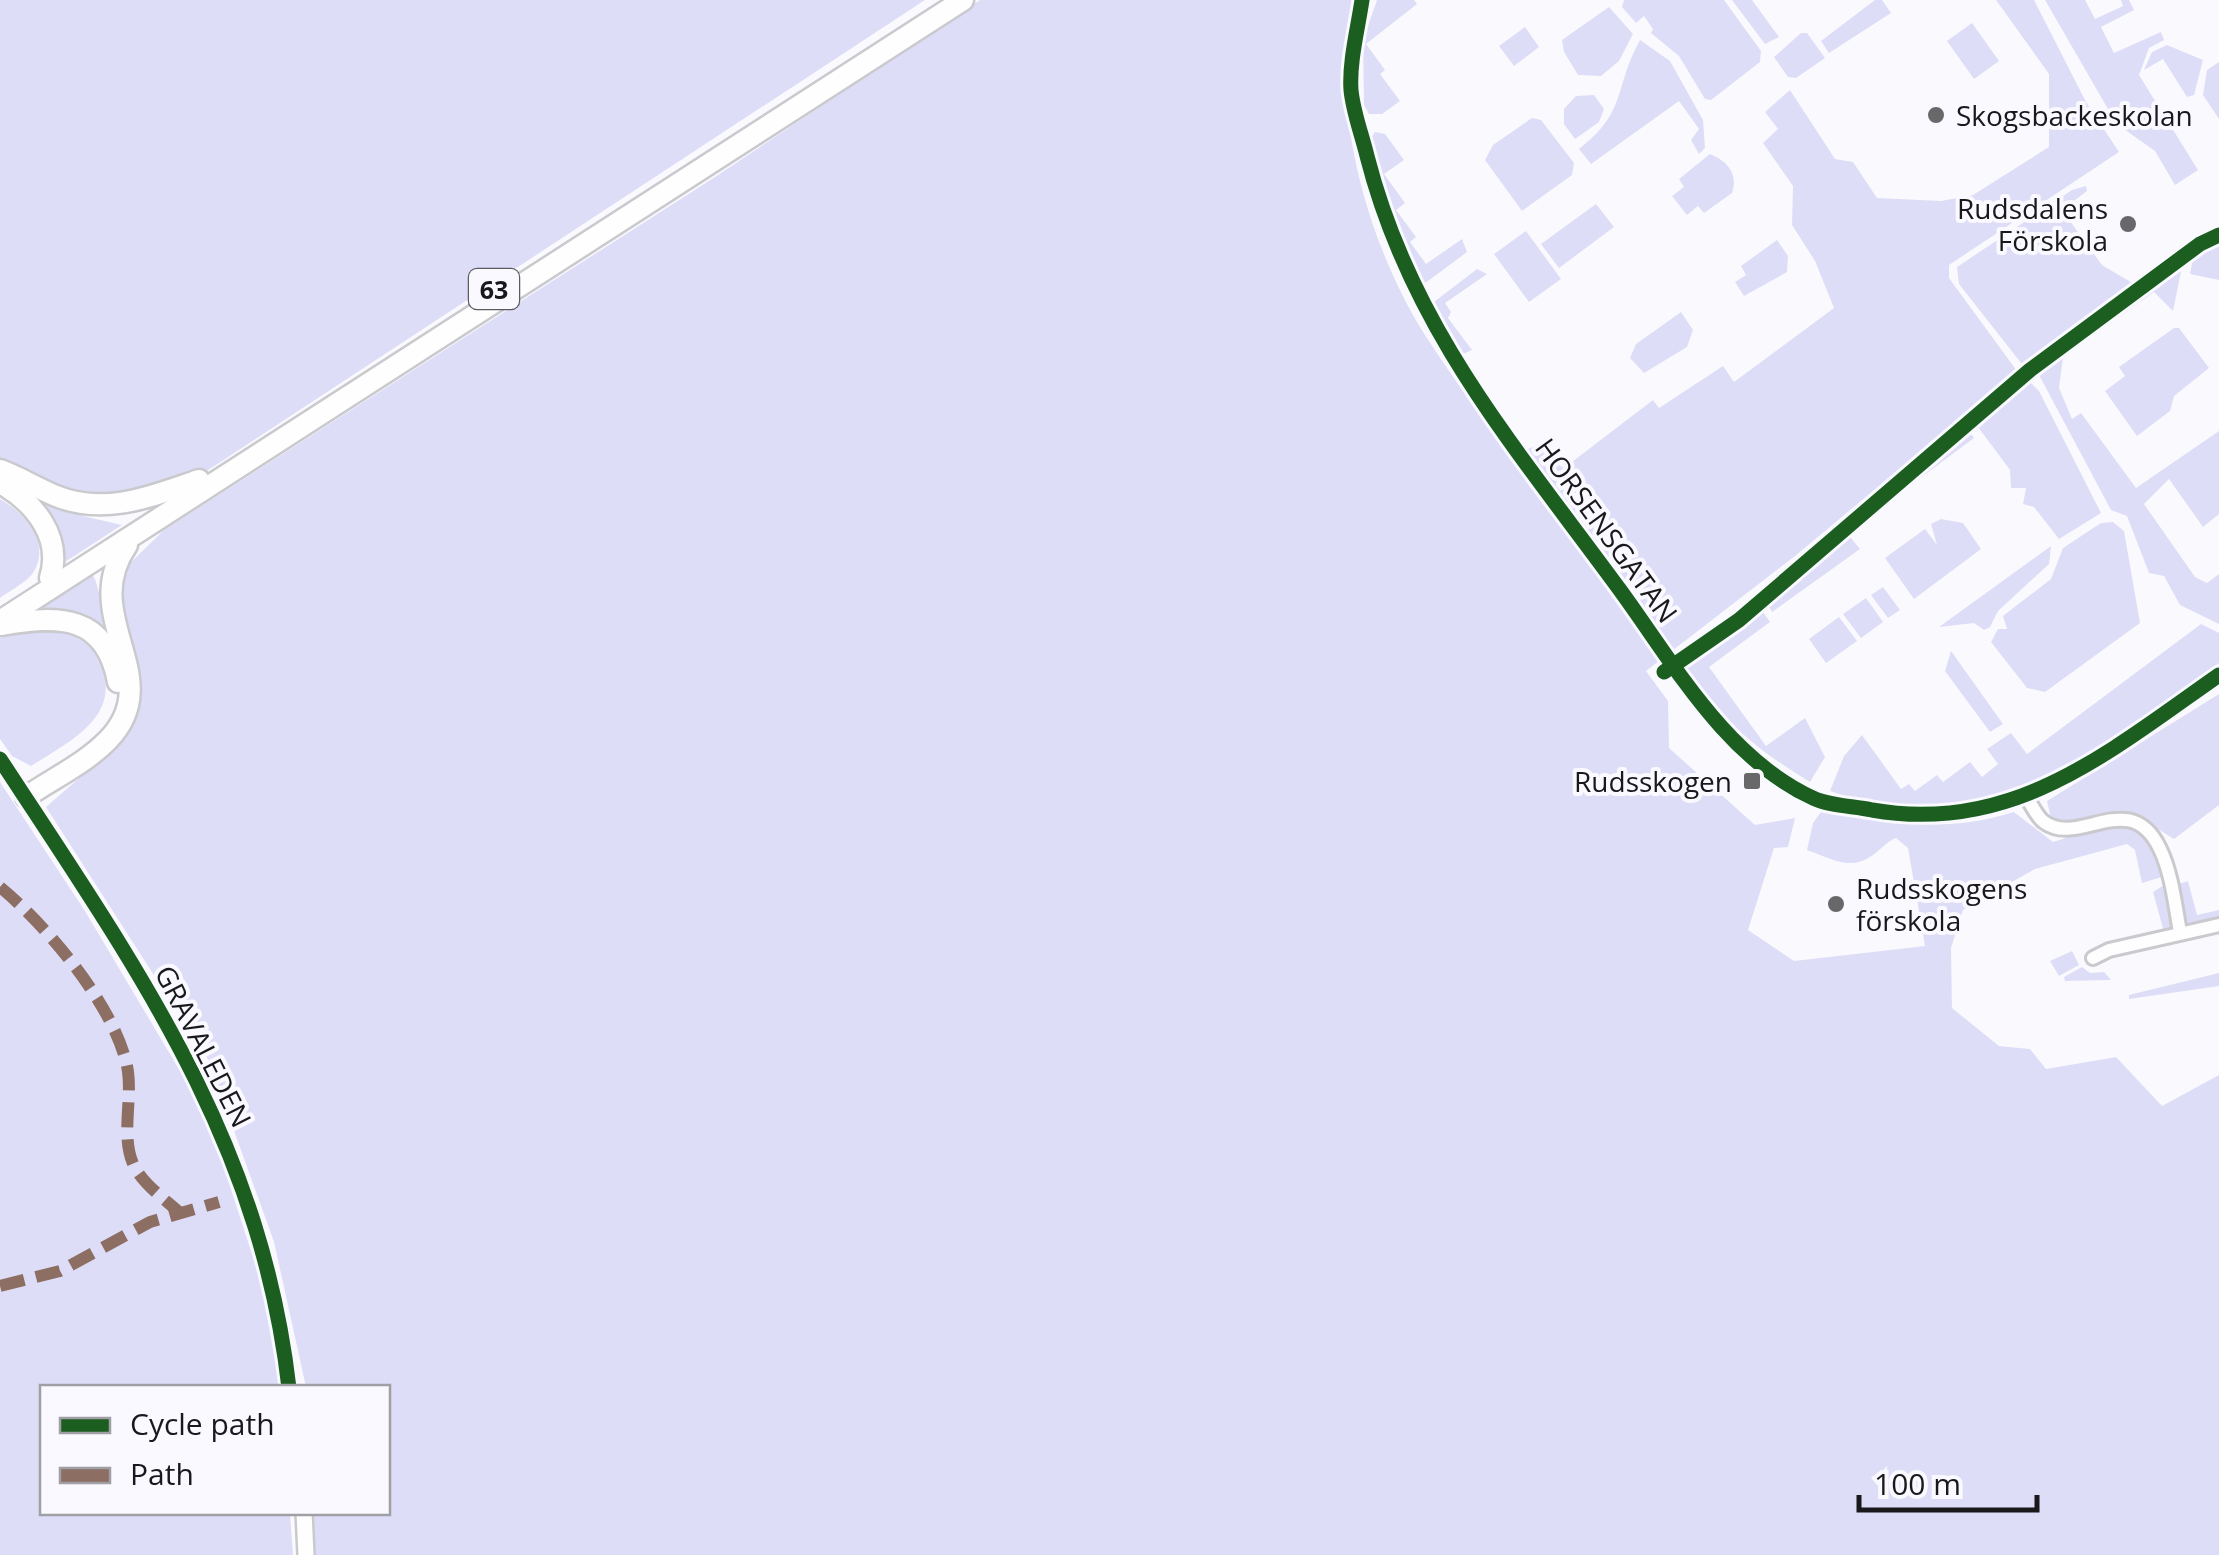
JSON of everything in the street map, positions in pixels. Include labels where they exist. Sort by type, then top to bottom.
[{"type":"main road","name":"63","points":[[0,610],[938,0]]},
{"type":"main road","name":"63","points":[[0,623],[963,0]]},
{"type":"main road","points":[[0,470],[57,496],[93,505],[136,501],[200,480]]},
{"type":"main road","points":[[0,483],[21,496],[46,528],[54,554],[50,578]]},
{"type":"main road","points":[[22,792],[98,748],[124,716],[130,678],[108,588],[115,564],[131,538]]},
{"type":"main road","points":[[0,623],[48,619],[82,626],[107,650],[118,686],[114,708],[100,730],[22,792]]},
{"type":"street","name":"HORSENSGATAN","points":[[1362,0],[1351,88],[1376,188],[1412,283],[1438,338],[1729,737],[1814,800],[1904,816],[1985,810],[2026,796],[2076,771],[2219,675]]},
{"type":"street","name":"GRAVALEDEN","points":[[0,758],[148,986],[194,1068],[226,1142],[262,1252],[288,1385]]},
{"type":"street","points":[[2026,796],[2043,822],[2062,829],[2116,818],[2142,825],[2160,848],[2180,932]]},
{"type":"street","points":[[2092,958],[2180,932],[2219,925]]},
{"type":"street","points":[[304,1515],[306,1555]]},
{"type":"shaded area","points":[[0,0],[925,0],[164,499],[104,509],[0,463]]},
{"type":"shaded area","points":[[980,0],[1355,0],[1346,84],[1358,173],[1370,217],[1404,299],[1425,335],[1536,490],[1553,486],[1528,449],[1538,444],[1550,460],[1564,468],[1653,400],[1659,408],[1723,366],[1734,382],[1834,308],[1815,261],[1792,225],[1793,186],[1763,143],[1778,129],[1765,112],[1790,90],[1835,159],[1853,162],[1877,198],[1941,201],[1973,195],[2049,147],[2049,74],[1996,0],[2034,0],[2086,102],[2119,152],[1949,265],[1949,278],[2017,371],[1795,556],[1646,671],[1668,701],[1669,748],[1755,825],[1795,818],[1788,847],[1774,848],[1748,930],[1794,961],[1925,946],[1908,848],[1896,838],[1855,863],[1807,850],[1813,823],[1823,809],[1919,824],[1964,823],[2014,812],[2053,842],[2107,826],[2134,829],[2145,838],[2162,877],[2142,883],[2135,850],[2127,844],[2035,869],[1963,910],[1951,948],[1952,1008],[1999,1046],[2030,1049],[2046,1069],[2116,1057],[2162,1106],[2219,1075],[2219,1555],[314,1555],[314,1515],[390,1515],[390,1385],[306,1385],[274,1242],[209,1061],[46,807],[109,752],[139,713],[117,591],[126,567],[164,530],[715,177]]},
{"type":"shaded area","points":[[1377,0],[1414,0],[1417,4],[1366,44],[1385,70],[1380,74],[1400,101],[1382,114],[1369,114],[1364,105],[1363,40]]},
{"type":"shaded area","points":[[1624,0],[1724,0],[1761,51],[1760,62],[1711,100],[1705,99],[1679,56],[1651,33],[1653,29],[1644,16],[1636,23],[1622,7]]},
{"type":"shaded area","points":[[1732,0],[1752,0],[1779,37],[1765,44]]},
{"type":"shaded area","points":[[1875,0],[1882,0],[1891,13],[1829,53],[1821,41]]},
{"type":"shaded area","points":[[2045,0],[2085,0],[2095,19],[2123,6],[2121,0],[2129,0],[2134,10],[2101,27],[2114,53],[2161,32],[2164,40],[2149,48],[2139,75],[2198,170],[2175,185],[2155,151],[2121,127]]},
{"type":"shaded area","points":[[1609,7],[1633,34],[1619,61],[1601,76],[1578,75],[1564,52],[1562,40]]},
{"type":"shaded area","points":[[1972,23],[1999,61],[1974,79],[1947,41]]},
{"type":"shaded area","points":[[1525,27],[1539,47],[1514,66],[1499,46]]},
{"type":"shaded area","points":[[1801,33],[1807,33],[1825,58],[1796,78],[1788,77],[1774,57]]},
{"type":"shaded area","points":[[1640,40],[1670,61],[1703,120],[1705,148],[1699,154],[1691,140],[1699,129],[1679,101],[1591,164],[1579,149],[1613,111]]},
{"type":"shaded area","points":[[2167,45],[2203,60],[2194,95],[2187,97],[2163,59],[2144,70],[2152,52]]},
{"type":"shaded area","points":[[2219,62],[2219,119],[2203,95],[2207,70]]},
{"type":"shaded area","points":[[1594,95],[1604,109],[1599,122],[1575,139],[1564,124],[1564,109],[1576,96]]},
{"type":"shaded area","points":[[1532,118],[1541,120],[1574,163],[1572,175],[1522,211],[1485,160],[1493,145]]},
{"type":"shaded area","points":[[1375,132],[1385,134],[1404,160],[1384,174],[1405,203],[1396,210],[1416,237],[1410,242],[1426,264],[1462,239],[1467,252],[1424,284],[1388,194],[1371,138]]},
{"type":"shaded area","points":[[1710,154],[1730,169],[1734,180],[1732,193],[1704,213],[1698,206],[1687,215],[1672,196],[1684,187],[1679,179]]},
{"type":"shaded area","points":[[2086,186],[2087,191],[2062,210],[2102,265],[2134,284],[2030,363],[2021,363],[1959,284],[1957,267],[2072,190]]},
{"type":"shaded area","points":[[1596,204],[1614,227],[1559,268],[1541,244]]},
{"type":"shaded area","points":[[1526,231],[1561,279],[1529,302],[1494,254]]},
{"type":"shaded area","points":[[2219,238],[2219,280],[2190,274],[2194,253]]},
{"type":"shaded area","points":[[1777,240],[1788,256],[1787,272],[1744,296],[1735,282],[1746,275],[1741,266]]},
{"type":"shaded area","points":[[2184,257],[2173,311],[2154,292],[2063,357],[2059,388],[2072,419],[2081,413],[2136,488],[2219,431],[2219,514],[2203,527],[2169,479],[2144,504],[2195,577],[2207,583],[2219,574],[2219,624],[2180,605],[2164,576],[2149,573],[2127,516],[2111,510],[2039,375],[2040,366]]},
{"type":"shaded area","points":[[1477,269],[1487,274],[1445,303],[1451,312],[1448,318],[1472,350],[1461,355],[1433,309],[1434,302]]},
{"type":"shaded area","points":[[1681,312],[1693,330],[1687,347],[1644,373],[1630,358],[1636,344]]},
{"type":"shaded area","points":[[2179,328],[2209,368],[2174,396],[2170,411],[2137,436],[2105,391],[2125,376],[2119,367]]},
{"type":"shaded area","points":[[2027,379],[2039,391],[2101,513],[2059,539],[2034,507],[2023,504],[2026,488],[2011,488],[2010,470],[1975,423]]},
{"type":"shaded area","points":[[1966,428],[1974,438],[1856,526],[1855,523]]},
{"type":"shaded area","points":[[14,483],[83,516],[122,525],[65,562]]},
{"type":"shaded area","points":[[0,499],[33,530],[39,551],[33,573],[0,598]]},
{"type":"shaded area","points":[[1941,519],[1963,523],[1981,549],[1914,599],[1885,558],[1925,529],[1937,545],[1931,524]]},
{"type":"shaded area","points":[[2113,522],[2124,531],[2140,623],[2045,692],[2027,688],[1991,642],[1998,629],[2007,629],[2003,616],[2051,579],[2063,548],[2101,523]]},
{"type":"shaded area","points":[[1846,532],[1860,549],[1772,612],[1767,603]]},
{"type":"shaded area","points":[[2051,546],[2049,564],[1998,611],[1990,627],[1984,630],[1974,623],[1939,627]]},
{"type":"shaded area","points":[[91,573],[118,655],[40,614],[39,608]]},
{"type":"shaded area","points":[[1883,587],[1900,610],[1888,618],[1871,595]]},
{"type":"shaded area","points":[[1866,598],[1883,622],[1861,638],[1843,614]]},
{"type":"shaded area","points":[[1761,609],[1770,622],[1709,667],[1766,746],[1805,718],[1825,757],[1810,782],[1740,731],[1684,664]]},
{"type":"shaded area","points":[[1839,617],[1857,641],[1826,663],[1809,639]]},
{"type":"shaded area","points":[[2201,624],[2219,633],[2219,663],[2084,757],[2038,781],[1991,799],[1941,808],[1887,806],[1830,791],[1844,756],[1862,735],[1901,789],[1909,784],[1915,791],[1937,775],[1943,782],[1970,762],[1982,777],[1998,764],[1987,749],[2011,733],[2027,754]]},
{"type":"shaded area","points":[[46,628],[86,643],[101,664],[106,683],[104,699],[88,726],[31,766],[12,756],[0,739],[0,638]]},
{"type":"shaded area","points":[[1951,651],[2003,724],[1990,732],[1945,671]]},
{"type":"shaded area","points":[[2219,694],[2219,805],[2174,839],[2148,823],[2053,828],[2047,801]]},
{"type":"shaded area","points":[[0,782],[85,911],[208,1118],[261,1282],[280,1385],[40,1385],[40,1515],[290,1515],[293,1555],[0,1555]]},
{"type":"shaded area","points":[[2188,881],[2197,915],[2219,910],[2219,919],[2192,927],[2185,924],[2175,885]]},
{"type":"shaded area","points":[[2164,885],[2173,925],[2164,932],[2153,892]]},
{"type":"shaded area","points":[[2072,951],[2079,965],[2059,976],[2050,961]]},
{"type":"shaded area","points":[[2082,967],[2090,973],[2104,972],[2111,980],[2065,981],[2064,977]]},
{"type":"shaded area","points":[[2219,973],[2219,986],[2129,999],[2129,995]]},
{"type":"marked path","points":[[0,887],[38,923],[76,968],[108,1018],[127,1066],[131,1160],[147,1183],[181,1214]]},
{"type":"marked path","points":[[0,1286],[60,1271],[150,1222],[219,1202]]},
{"type":"cycle path","points":[[1362,0],[1351,68],[1352,98],[1386,219],[1439,332],[1506,436],[1682,678],[1754,759],[1782,781],[1826,803],[1923,814],[1970,810],[2015,798],[2058,780],[2139,732],[2219,675]]},
{"type":"cycle path","points":[[1664,672],[1739,620],[2030,370],[2200,244],[2219,235]]},
{"type":"cycle path","points":[[0,759],[142,981],[184,1055],[220,1132],[250,1212],[274,1297],[289,1385]]},
{"type":"place","name":"Skogsbackeskolan","points":[[1936,115]]},
{"type":"place","name":"Rudsdalens Förskola","points":[[2128,224]]},
{"type":"place","name":"Rudsskogen","points":[[1752,781]]},
{"type":"place","name":"Rudsskogens förskola","points":[[1836,904]]}]
